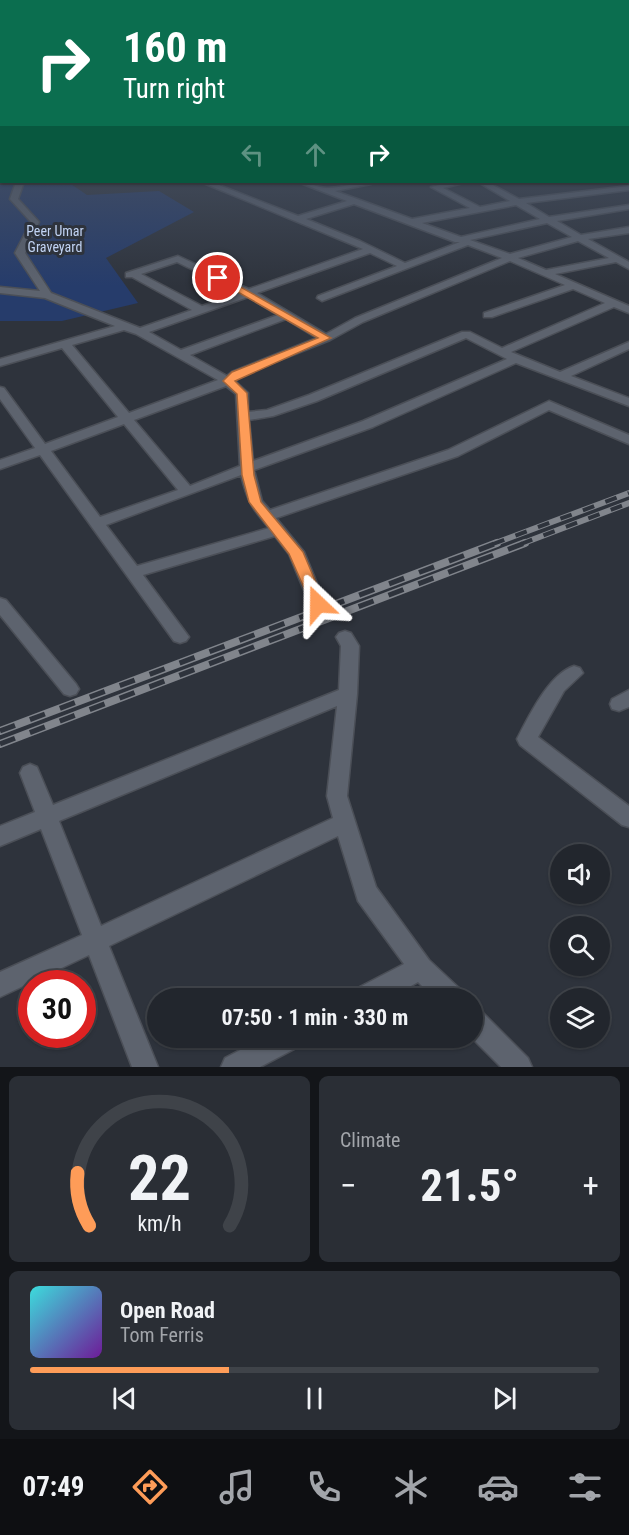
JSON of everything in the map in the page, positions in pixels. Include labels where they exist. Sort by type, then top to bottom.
[{"type":"street","points":[[18,187],[14,199],[35,222],[20,253],[47,295]]},
{"type":"street","points":[[217,187],[298,219],[404,266]]},
{"type":"street","points":[[318,187],[511,258],[629,309]]},
{"type":"street","points":[[328,190],[344,187]]},
{"type":"street","points":[[436,187],[478,209]]},
{"type":"street","points":[[491,187],[615,261],[629,267]]},
{"type":"street","points":[[411,222],[518,202],[629,188]]},
{"type":"street","points":[[298,219],[356,201]]},
{"type":"street","points":[[322,298],[462,241],[547,220],[629,207]]},
{"type":"street","points":[[0,465],[228,381],[236,374],[326,338],[359,320],[521,253],[578,238],[629,230]]},
{"type":"street","points":[[140,332],[369,250]]},
{"type":"street","points":[[545,273],[615,261],[629,255]]},
{"type":"street","points":[[201,310],[130,275],[178,259],[249,293],[326,338]]},
{"type":"street","points":[[488,315],[575,285]]},
{"type":"street","points":[[0,290],[47,295],[140,332],[179,356],[228,381],[242,393],[247,468],[255,502],[296,552],[318,604]]},
{"type":"street","points":[[502,352],[615,303]]},
{"type":"street","points":[[179,356],[287,315]]},
{"type":"street","points":[[0,363],[125,326]]},
{"type":"street","points":[[242,417],[269,413],[313,398],[466,334],[516,359],[629,402]]},
{"type":"street","points":[[64,343],[187,492]]},
{"type":"street","points":[[561,376],[629,345]]},
{"type":"street","points":[[96,523],[187,492],[368,424],[516,359]]},
{"type":"street","points":[[0,391],[180,637]]},
{"type":"street","points":[[265,517],[453,453],[549,405],[629,440]]},
{"type":"street","points":[[133,573],[277,531]]},
{"type":"street","points":[[0,604],[70,689]]},
{"type":"street","points":[[345,637],[350,646],[348,694],[337,796],[366,892],[421,968],[441,988]]},
{"type":"street","points":[[574,673],[558,686],[527,739],[629,818]]},
{"type":"street","points":[[0,837],[348,694]]},
{"type":"street","points":[[30,773],[145,1067]]},
{"type":"street","points":[[0,985],[345,823]]},
{"type":"street","points":[[384,988],[421,968]]},
{"type":"street","points":[[483,1031],[519,1067]]},
{"type":"street","points":[[234,1067],[270,1048]]},
{"type":"green space","name":"Peer Umar Graveyard","points":[[0,187],[75,187],[87,195],[159,191],[194,212],[106,258],[138,303],[62,321],[0,321]]},
{"type":"railway","points":[[493,544],[629,493]]},
{"type":"railway","points":[[521,544],[629,503]]},
{"type":"railway","points":[[0,731],[497,543]]},
{"type":"railway","points":[[0,744],[525,543]]},
{"type":"route","points":[[218,278],[249,293],[326,338],[236,374],[228,381],[242,393],[248,475],[255,502],[296,552],[318,604]]}]
